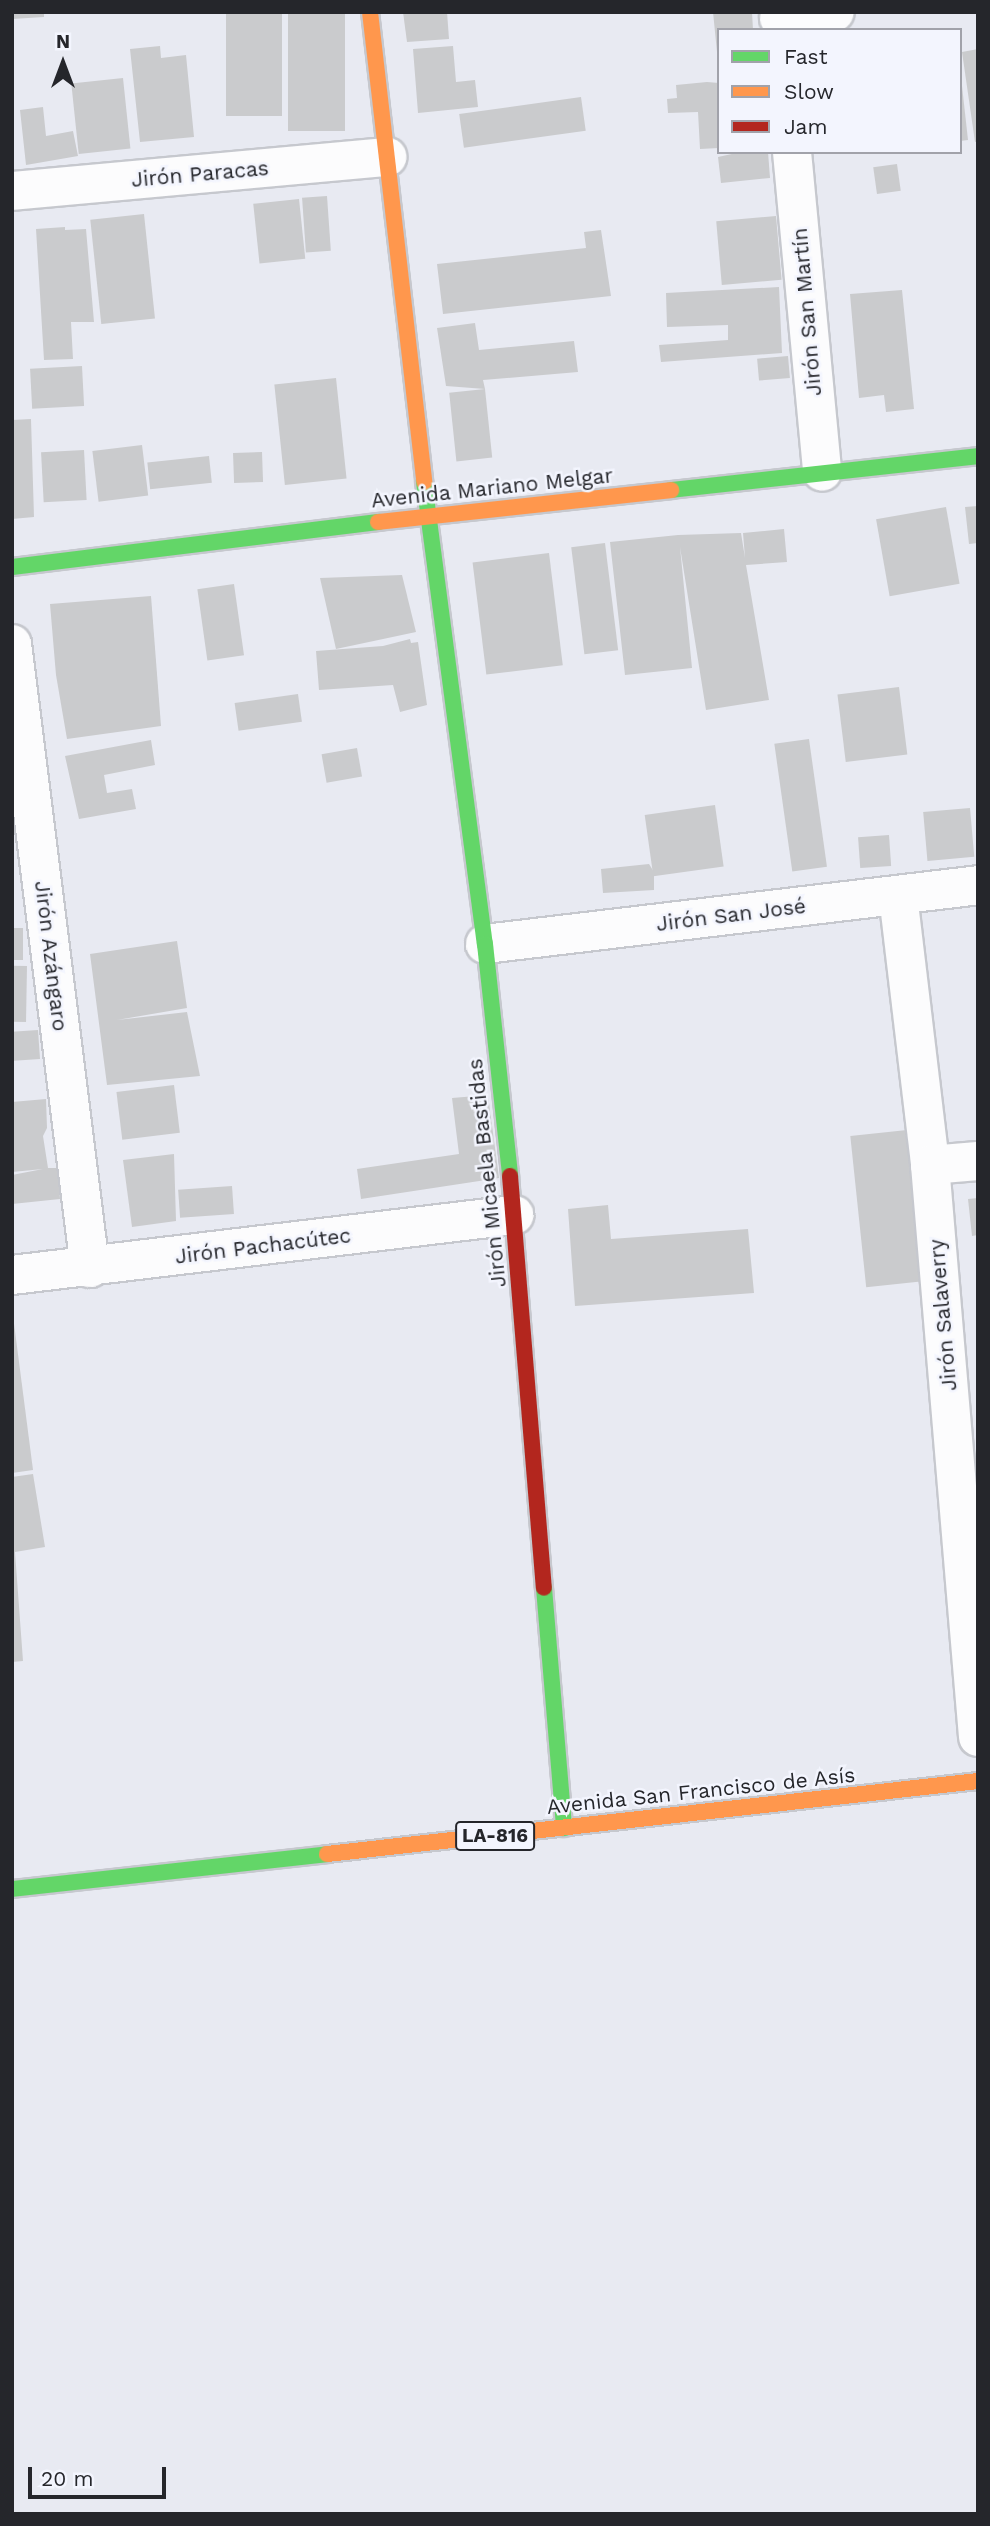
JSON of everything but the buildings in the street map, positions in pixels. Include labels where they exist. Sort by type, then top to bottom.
[{"type":"main road","name":"Jirón Micaela Bastidas","points":[[370,12],[428,516],[485,944],[514,1215],[564,1828]]},
{"type":"main road","name":"Avenida Mariano Melgar","points":[[12,567],[428,516],[978,456]]},
{"type":"main road","name":"Avenida San Francisco de Asís","points":[[12,1889],[978,1781]]},
{"type":"street","points":[[779,20],[835,12]]},
{"type":"street","name":"Jirón San Martín","points":[[792,154],[822,472]]},
{"type":"street","name":"Jirón Paracas","points":[[12,191],[387,157]]},
{"type":"street","name":"Jirón Azángaro","points":[[12,644],[90,1268]]},
{"type":"street","name":"Jirón San José","points":[[485,944],[978,885]]},
{"type":"street","name":"Jirón Salaverry","points":[[898,895],[930,1166],[978,1737]]},
{"type":"street","points":[[930,1166],[978,1161]]},
{"type":"street","name":"Jirón Pachacútec","points":[[12,1275],[90,1268],[514,1215]]},
{"type":"traffic: fast","points":[[671,490],[978,456]]},
{"type":"traffic: fast","points":[[424,482],[485,944],[510,1176]]},
{"type":"traffic: fast","points":[[12,567],[378,522]]},
{"type":"traffic: fast","points":[[544,1588],[564,1828]]},
{"type":"traffic: fast","points":[[12,1889],[327,1854]]},
{"type":"traffic: slow","points":[[370,12],[424,482]]},
{"type":"traffic: slow","points":[[378,522],[671,490]]},
{"type":"traffic: slow","points":[[327,1854],[978,1781]]},
{"type":"traffic: jam","points":[[510,1176],[544,1588]]}]
